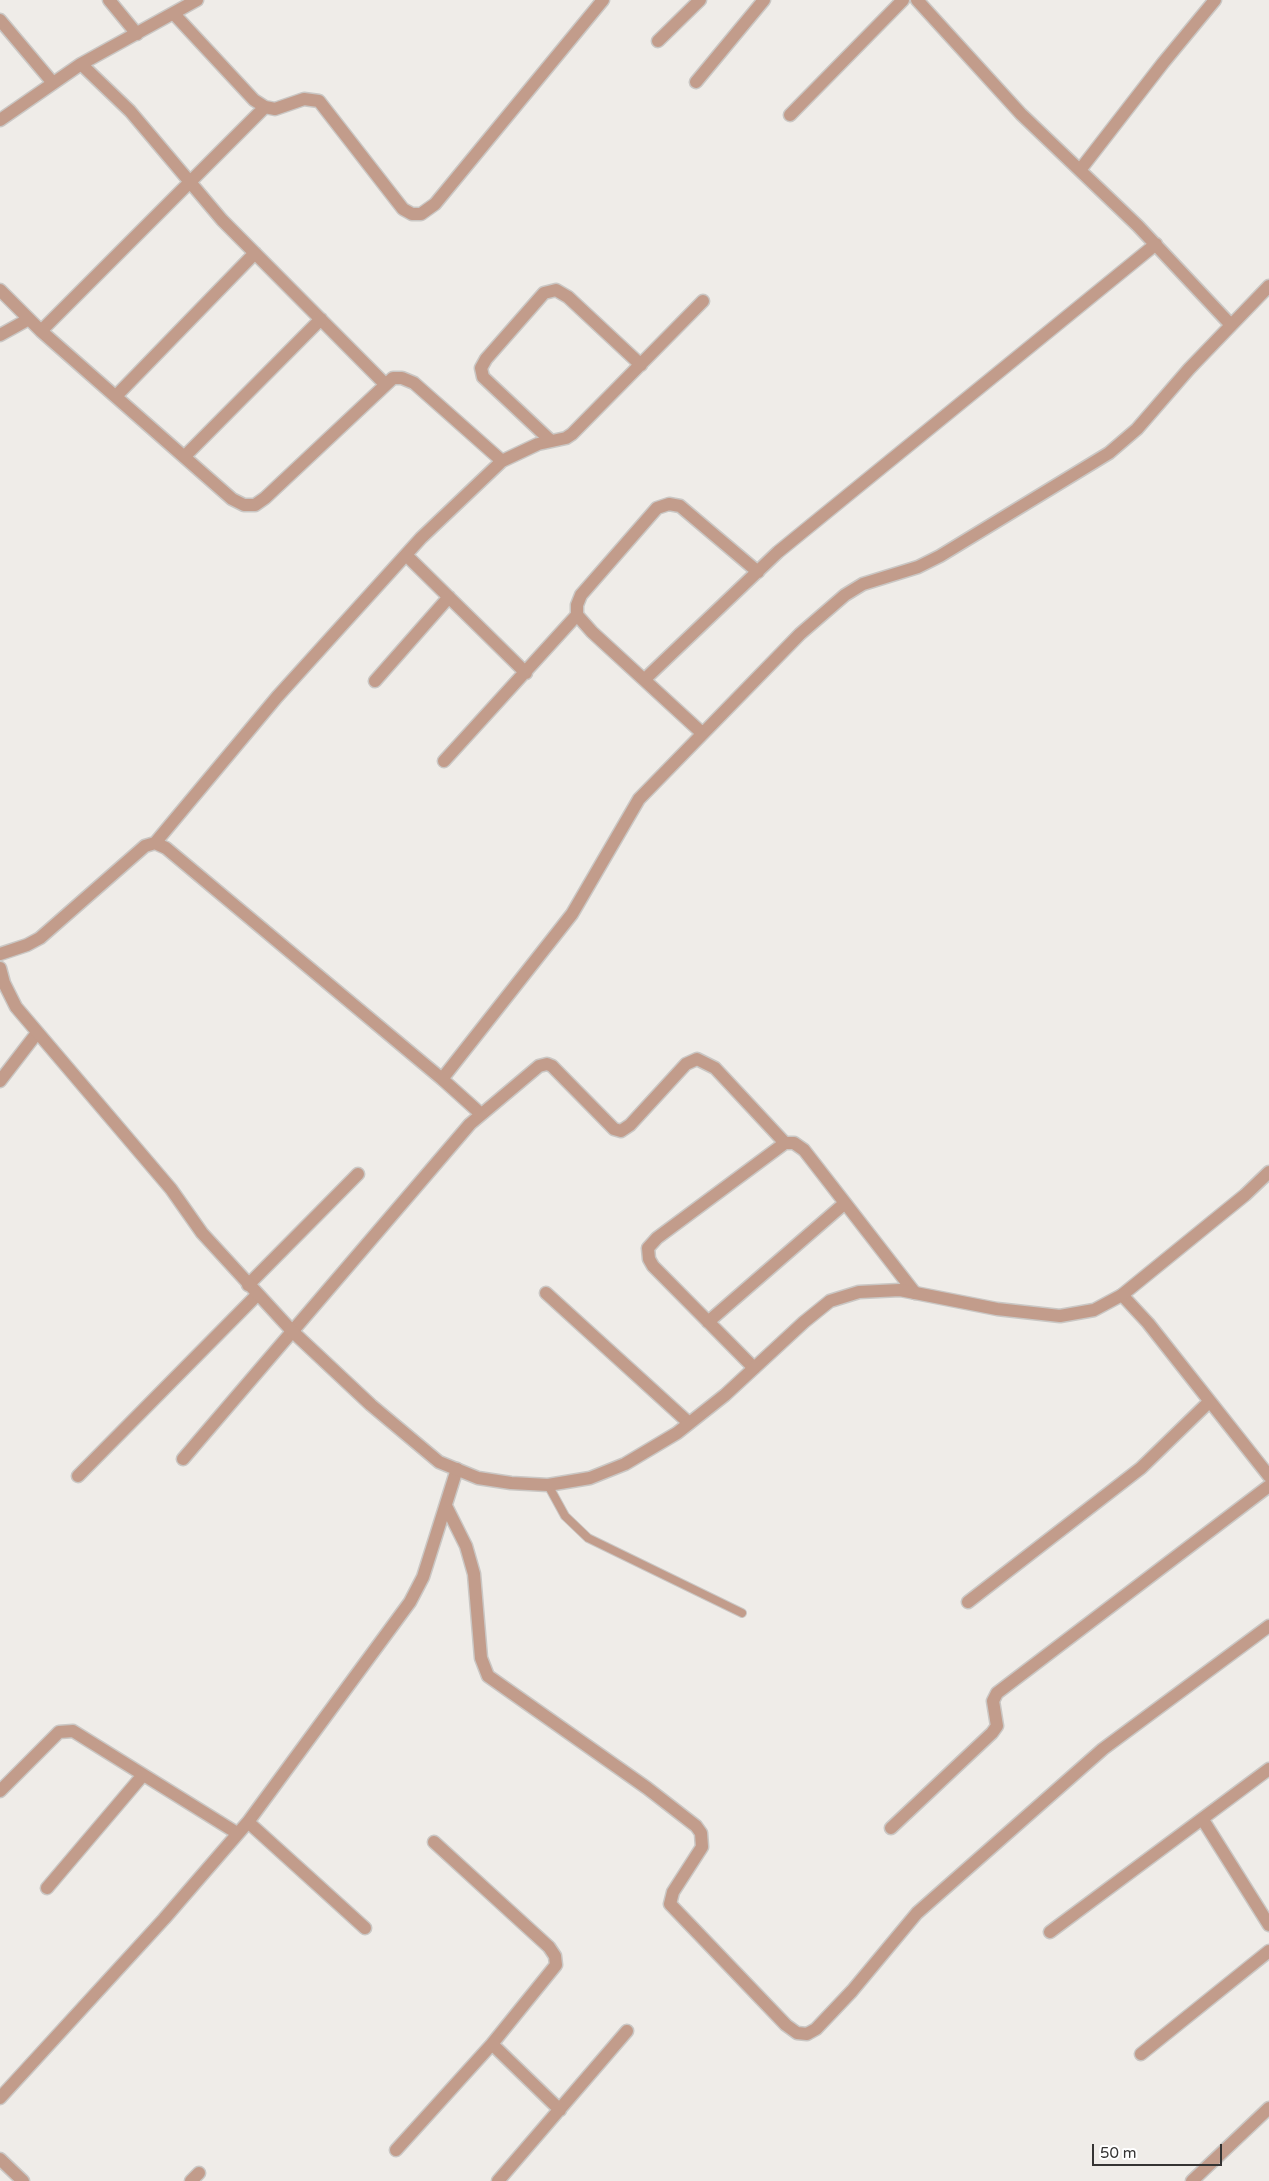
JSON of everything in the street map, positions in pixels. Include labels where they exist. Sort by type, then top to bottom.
[{"type":"street","points":[[109,0],[137,34]]},
{"type":"street","points":[[0,120],[81,64],[197,0]]},
{"type":"street","points":[[174,14],[254,100],[265,108],[276,109],[304,99],[319,101],[403,210],[412,214],[421,214],[435,204],[603,0]]},
{"type":"street","points":[[658,41],[700,0]]},
{"type":"street","points":[[696,82],[764,0]]},
{"type":"street","points":[[790,114],[903,0]]},
{"type":"street","points":[[917,0],[1021,114],[1156,244],[1231,325]]},
{"type":"street","points":[[1080,170],[1163,63],[1215,0]]},
{"type":"street","points":[[0,20],[53,83]]},
{"type":"street","points":[[81,64],[130,111],[222,220],[385,384]]},
{"type":"street","points":[[42,331],[265,108]]},
{"type":"street","points":[[645,679],[778,552],[1156,244]]},
{"type":"street","points":[[116,396],[255,253]]},
{"type":"street","points":[[442,1079],[497,1006],[572,914],[639,799],[702,732],[800,634],[845,595],[863,584],[918,567],[940,556],[1124,442],[1269,286]]},
{"type":"street","points":[[0,290],[42,331],[184,457],[232,499],[244,505],[255,505],[265,498],[393,378],[402,378],[414,383],[502,461]]},
{"type":"street","points":[[551,441],[483,377],[481,368],[486,358],[544,293],[556,290],[568,297],[641,365]]},
{"type":"street","points":[[0,954],[27,946],[40,938],[145,846],[155,843],[277,698],[406,555],[502,461],[521,451],[572,434],[704,302]]},
{"type":"street","points":[[0,335],[29,319]]},
{"type":"street","points":[[184,457],[321,319]]},
{"type":"street","points":[[702,732],[592,632],[577,615],[577,605],[581,595],[657,508],[663,505],[680,506],[758,572]]},
{"type":"street","points":[[406,555],[526,672]]},
{"type":"street","points":[[375,681],[449,597]]},
{"type":"street","points":[[444,761],[577,615]]},
{"type":"street","points":[[155,843],[166,848],[442,1079],[481,1114]]},
{"type":"street","points":[[0,968],[4,983],[16,1007],[171,1189],[202,1234],[257,1295],[292,1331],[371,1405],[439,1462],[478,1478],[511,1483],[548,1485],[590,1478],[625,1464],[689,1423],[830,1301],[859,1292],[900,1290],[997,1309],[1060,1316],[1094,1310],[1122,1295],[1245,1195],[1269,1172]]},
{"type":"street","points":[[0,1081],[37,1033]]},
{"type":"street","points":[[183,1459],[470,1124],[539,1066],[547,1064],[562,1074],[614,1129],[625,1130],[686,1064],[697,1059],[715,1068],[785,1142],[794,1143],[804,1150],[915,1293]]},
{"type":"street","points":[[754,1368],[653,1266],[649,1259],[648,1248],[657,1238],[785,1142]]},
{"type":"street","points":[[248,1285],[358,1174]]},
{"type":"street","points":[[708,1322],[845,1203]]},
{"type":"street","points":[[546,1293],[689,1423]]},
{"type":"street","points":[[78,1476],[257,1295]]},
{"type":"street","points":[[1122,1295],[1148,1323],[1269,1476]]},
{"type":"street","points":[[968,1602],[1141,1468],[1209,1402]]},
{"type":"street","points":[[0,2098],[164,1919],[248,1822],[410,1602],[423,1577],[457,1469]]},
{"type":"street","points":[[891,1828],[992,1733],[998,1719],[994,1701],[997,1693],[1269,1486]]},
{"type":"street","points":[[446,1506],[466,1546],[474,1574],[481,1658],[488,1676],[647,1788],[696,1826],[701,1833],[702,1847],[673,1892],[670,1904],[786,2025],[797,2033],[807,2034],[816,2029],[852,1991],[917,1913],[1103,1749],[1269,1626]]},
{"type":"street","points":[[0,1791],[59,1732],[73,1731],[237,1833]]},
{"type":"street","points":[[1050,1932],[1203,1820],[1269,1769]]},
{"type":"street","points":[[47,1888],[143,1775]]},
{"type":"street","points":[[1203,1820],[1269,1925]]},
{"type":"street","points":[[248,1822],[365,1928]]},
{"type":"street","points":[[396,2150],[492,2044],[553,1970],[555,1956],[549,1947],[434,1842]]},
{"type":"street","points":[[1141,2054],[1269,1951]]},
{"type":"street","points":[[498,2181],[627,2031]]},
{"type":"street","points":[[492,2044],[560,2110]]},
{"type":"street","points":[[1192,2181],[1269,2108]]},
{"type":"street","points":[[0,2159],[23,2181]]},
{"type":"lane","points":[[548,1485],[565,1516],[580,1534],[742,1613]]}]
